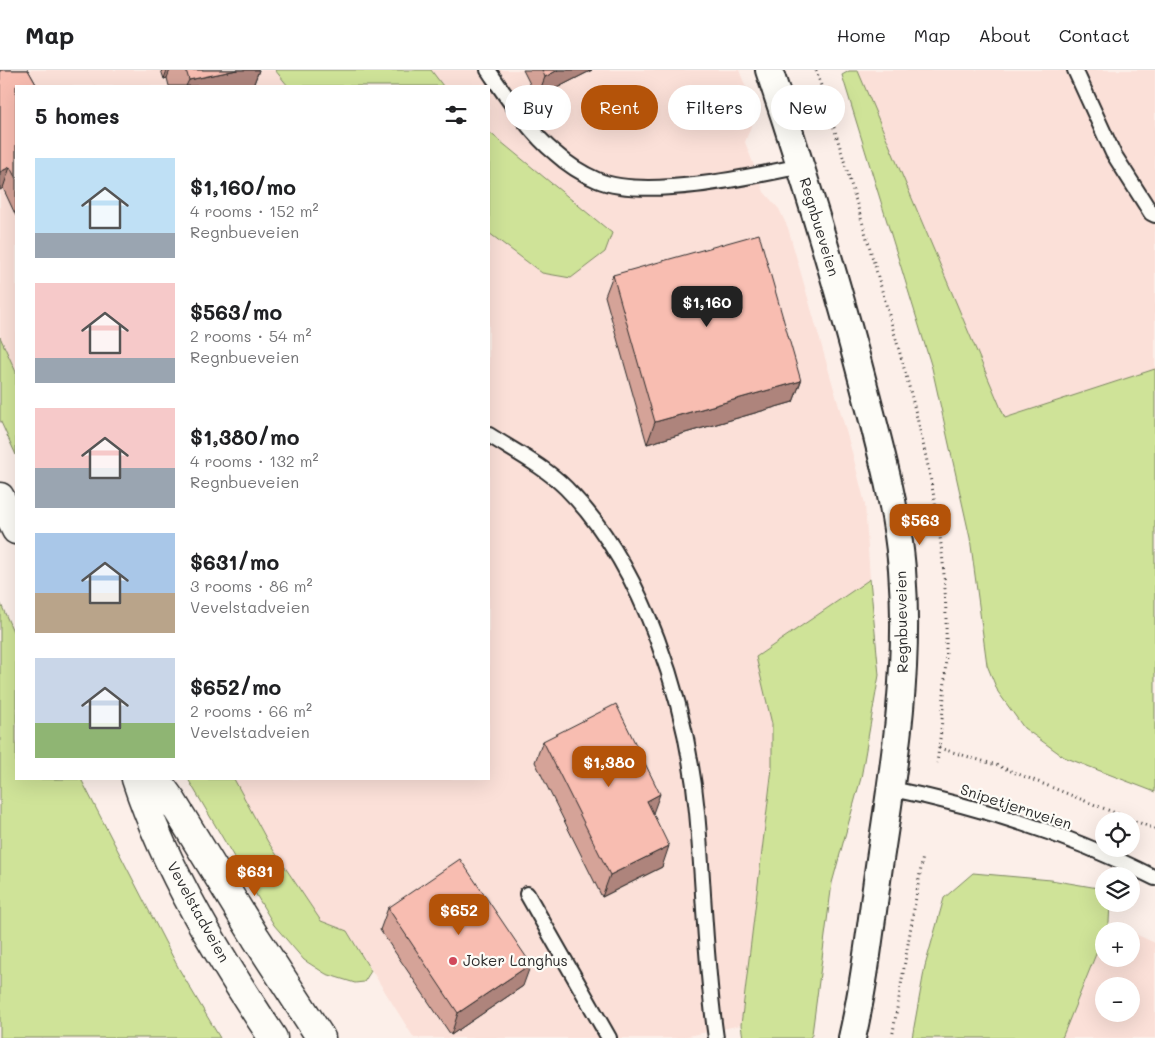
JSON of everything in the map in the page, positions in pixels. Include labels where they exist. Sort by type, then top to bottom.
[{"type":"main road","points":[[0,497],[15,528]]},
{"type":"main road","name":"Vevelstadveien","points":[[136,780],[146,810],[192,905],[273,1038]]},
{"type":"main road","points":[[157,780],[172,801],[256,938],[321,1038]]},
{"type":"street","name":"Regnbueveien","points":[[769,70],[801,166],[854,346],[894,514],[902,567],[905,627],[899,730],[892,790],[852,1038]]},
{"type":"lane","points":[[488,70],[515,109],[554,153],[597,180],[624,185],[660,188],[742,179],[801,166]]},
{"type":"lane","points":[[1075,70],[1113,153],[1151,213],[1155,215]]},
{"type":"lane","points":[[490,435],[565,487],[593,519],[620,558],[650,620],[672,687],[688,751],[697,811],[708,987],[716,1038]]},
{"type":"lane","name":"Snipetjernveien","points":[[892,790],[932,797],[1023,824],[1091,849],[1155,878]]},
{"type":"lane","points":[[527,894],[609,1038]]},
{"type":"path","points":[[939,748],[996,765],[1155,829]]},
{"type":"path","points":[[892,1038],[923,856]]},
{"type":"shaded area","points":[[0,70],[275,70],[287,85],[15,85],[15,370],[0,337]]},
{"type":"shaded area","points":[[431,70],[739,70],[745,85],[668,85],[668,130],[750,130],[745,142],[764,192],[779,209],[788,228],[852,452],[865,504],[870,579],[756,657],[772,724],[772,768],[741,1025],[679,1038],[414,1038],[347,931],[321,921],[268,842],[235,780],[490,780],[490,234],[542,273],[612,233],[490,133],[490,85],[442,85]]},
{"type":"shaded area","points":[[857,70],[1155,70],[1155,369],[1005,418]]},
{"type":"shaded area","points":[[1140,936],[1155,943],[1155,1038],[1062,1038],[1095,957],[1095,967],[1140,967]]},
{"type":"green space","points":[[275,70],[431,70],[442,85],[287,85]]},
{"type":"green space","points":[[849,71],[858,71],[1005,418],[1155,369],[1155,792],[1064,757],[1024,728],[998,692],[987,665],[970,538],[932,368],[842,75]]},
{"type":"green space","points":[[490,133],[612,233],[605,252],[571,278],[542,273],[490,234]]},
{"type":"green space","points":[[0,337],[15,370],[15,453],[0,420]]},
{"type":"green space","points":[[870,579],[879,675],[861,778],[832,883],[812,1034],[810,1038],[743,1038],[741,1025],[772,768],[772,724],[756,657]]},
{"type":"green space","points":[[0,602],[15,636],[15,780],[82,780],[179,969],[220,1038],[0,1038]]},
{"type":"green space","points":[[189,780],[235,780],[268,842],[321,921],[347,931],[371,971],[364,982],[355,983],[326,974],[304,960],[274,925]]},
{"type":"green space","points":[[973,873],[1051,880],[1095,887],[1095,912],[1110,912],[1109,922],[1095,922],[1095,957],[1062,1038],[912,1038],[925,966],[944,898]]},
{"type":"building","points":[[0,70],[28,70],[36,85],[15,85],[15,177],[10,167],[0,172]]},
{"type":"building","points":[[186,70],[237,70],[189,80]]},
{"type":"building","points":[[542,70],[558,70],[545,77]]},
{"type":"building","points":[[759,234],[801,381],[655,422],[613,275]]},
{"type":"building","points":[[616,704],[660,794],[647,801],[669,846],[610,875],[543,741]]},
{"type":"building","points":[[460,859],[531,964],[458,1013],[388,908]]},
{"type":"place","name":"Joker Langhus","points":[[453,961]]}]
